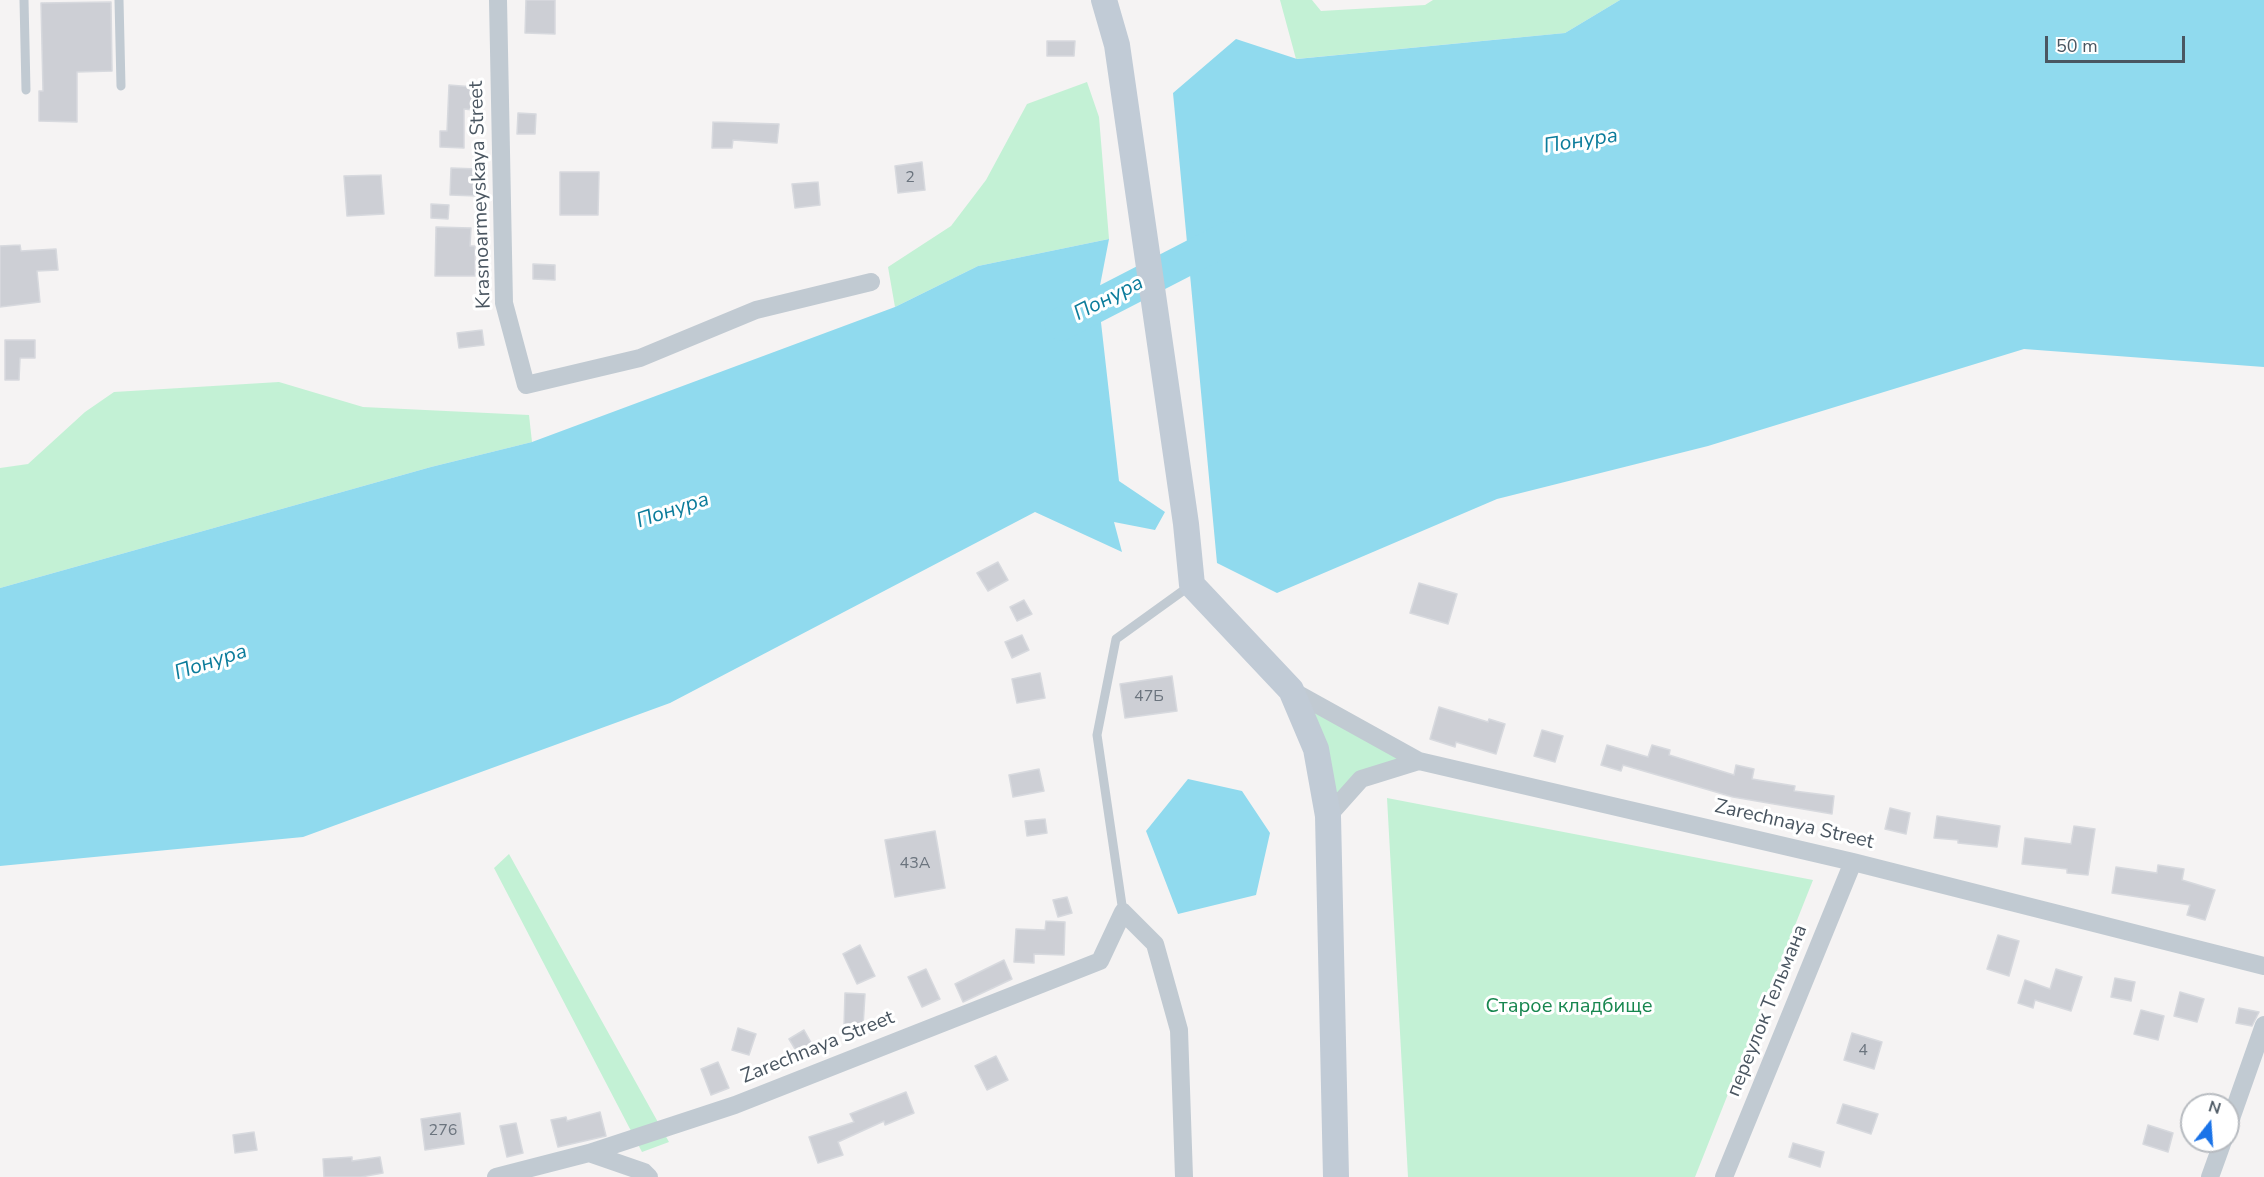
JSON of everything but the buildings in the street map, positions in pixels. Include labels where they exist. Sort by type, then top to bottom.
[{"type":"street","name":"Krasnoarmeyskaya Street","points":[[498,0],[504,303],[526,385],[640,358],[756,310],[871,282]]},
{"type":"street","points":[[1104,0],[1117,45],[1186,524],[1192,585],[1291,690],[1419,761]]},
{"type":"street","points":[[1117,45],[1118,0]]},
{"type":"street","points":[[1291,690],[1316,749],[1328,816],[1336,1177]]},
{"type":"street","name":"Zarechnaya Street","points":[[1328,816],[1361,778],[1419,761],[1853,862],[2264,966]]},
{"type":"street","name":"переулок Тельмана","points":[[1724,1177],[1853,862]]},
{"type":"street","points":[[1123,912],[1155,944],[1179,1030],[1184,1177]]},
{"type":"street","name":"Zarechnaya Street","points":[[496,1177],[589,1153],[735,1105],[1100,961],[1123,912]]},
{"type":"street","points":[[2240,1093],[2264,1025]]},
{"type":"street","points":[[589,1153],[644,1173],[649,1177]]},
{"type":"street","points":[[2210,1177],[2219,1153]]},
{"type":"lane","points":[[24,0],[26,90]]},
{"type":"lane","points":[[119,0],[121,86]]},
{"type":"lane","points":[[1123,912],[1097,735],[1116,639],[1192,585]]},
{"type":"green space","points":[[1280,0],[1312,0],[1321,11],[1425,5],[1433,0],[1620,0],[1565,33],[1296,59]]},
{"type":"green space","points":[[1087,82],[1099,117],[1109,239],[978,266],[895,307],[888,267],[951,226],[986,180],[1027,104]]},
{"type":"green space","points":[[279,382],[363,407],[529,415],[532,442],[431,467],[0,588],[0,468],[28,464],[85,412],[114,392]]},
{"type":"green space","points":[[1291,690],[1419,761],[1361,779],[1328,816]]},
{"type":"green space","name":"Старое кладбище","points":[[1387,798],[1813,880],[1695,1177],[1408,1177]]},
{"type":"green space","points":[[509,854],[669,1142],[642,1152],[494,868]]},
{"type":"water","points":[[1620,0],[2264,0],[2264,367],[2024,349],[1708,446],[1497,499],[1277,593],[1217,563],[1173,93],[1236,39],[1297,59],[1565,33]]},
{"type":"water","points":[[1109,239],[1098,296],[1119,481],[1165,512],[1155,530],[1114,522],[1122,552],[1035,512],[670,703],[303,837],[0,866],[0,588],[431,467],[532,442],[895,307],[978,266]]},
{"type":"water","points":[[1188,779],[1242,791],[1270,833],[1256,895],[1178,914],[1146,831]]},
{"type":"waterway","name":"Понура","points":[[1061,324],[1228,238]]}]
